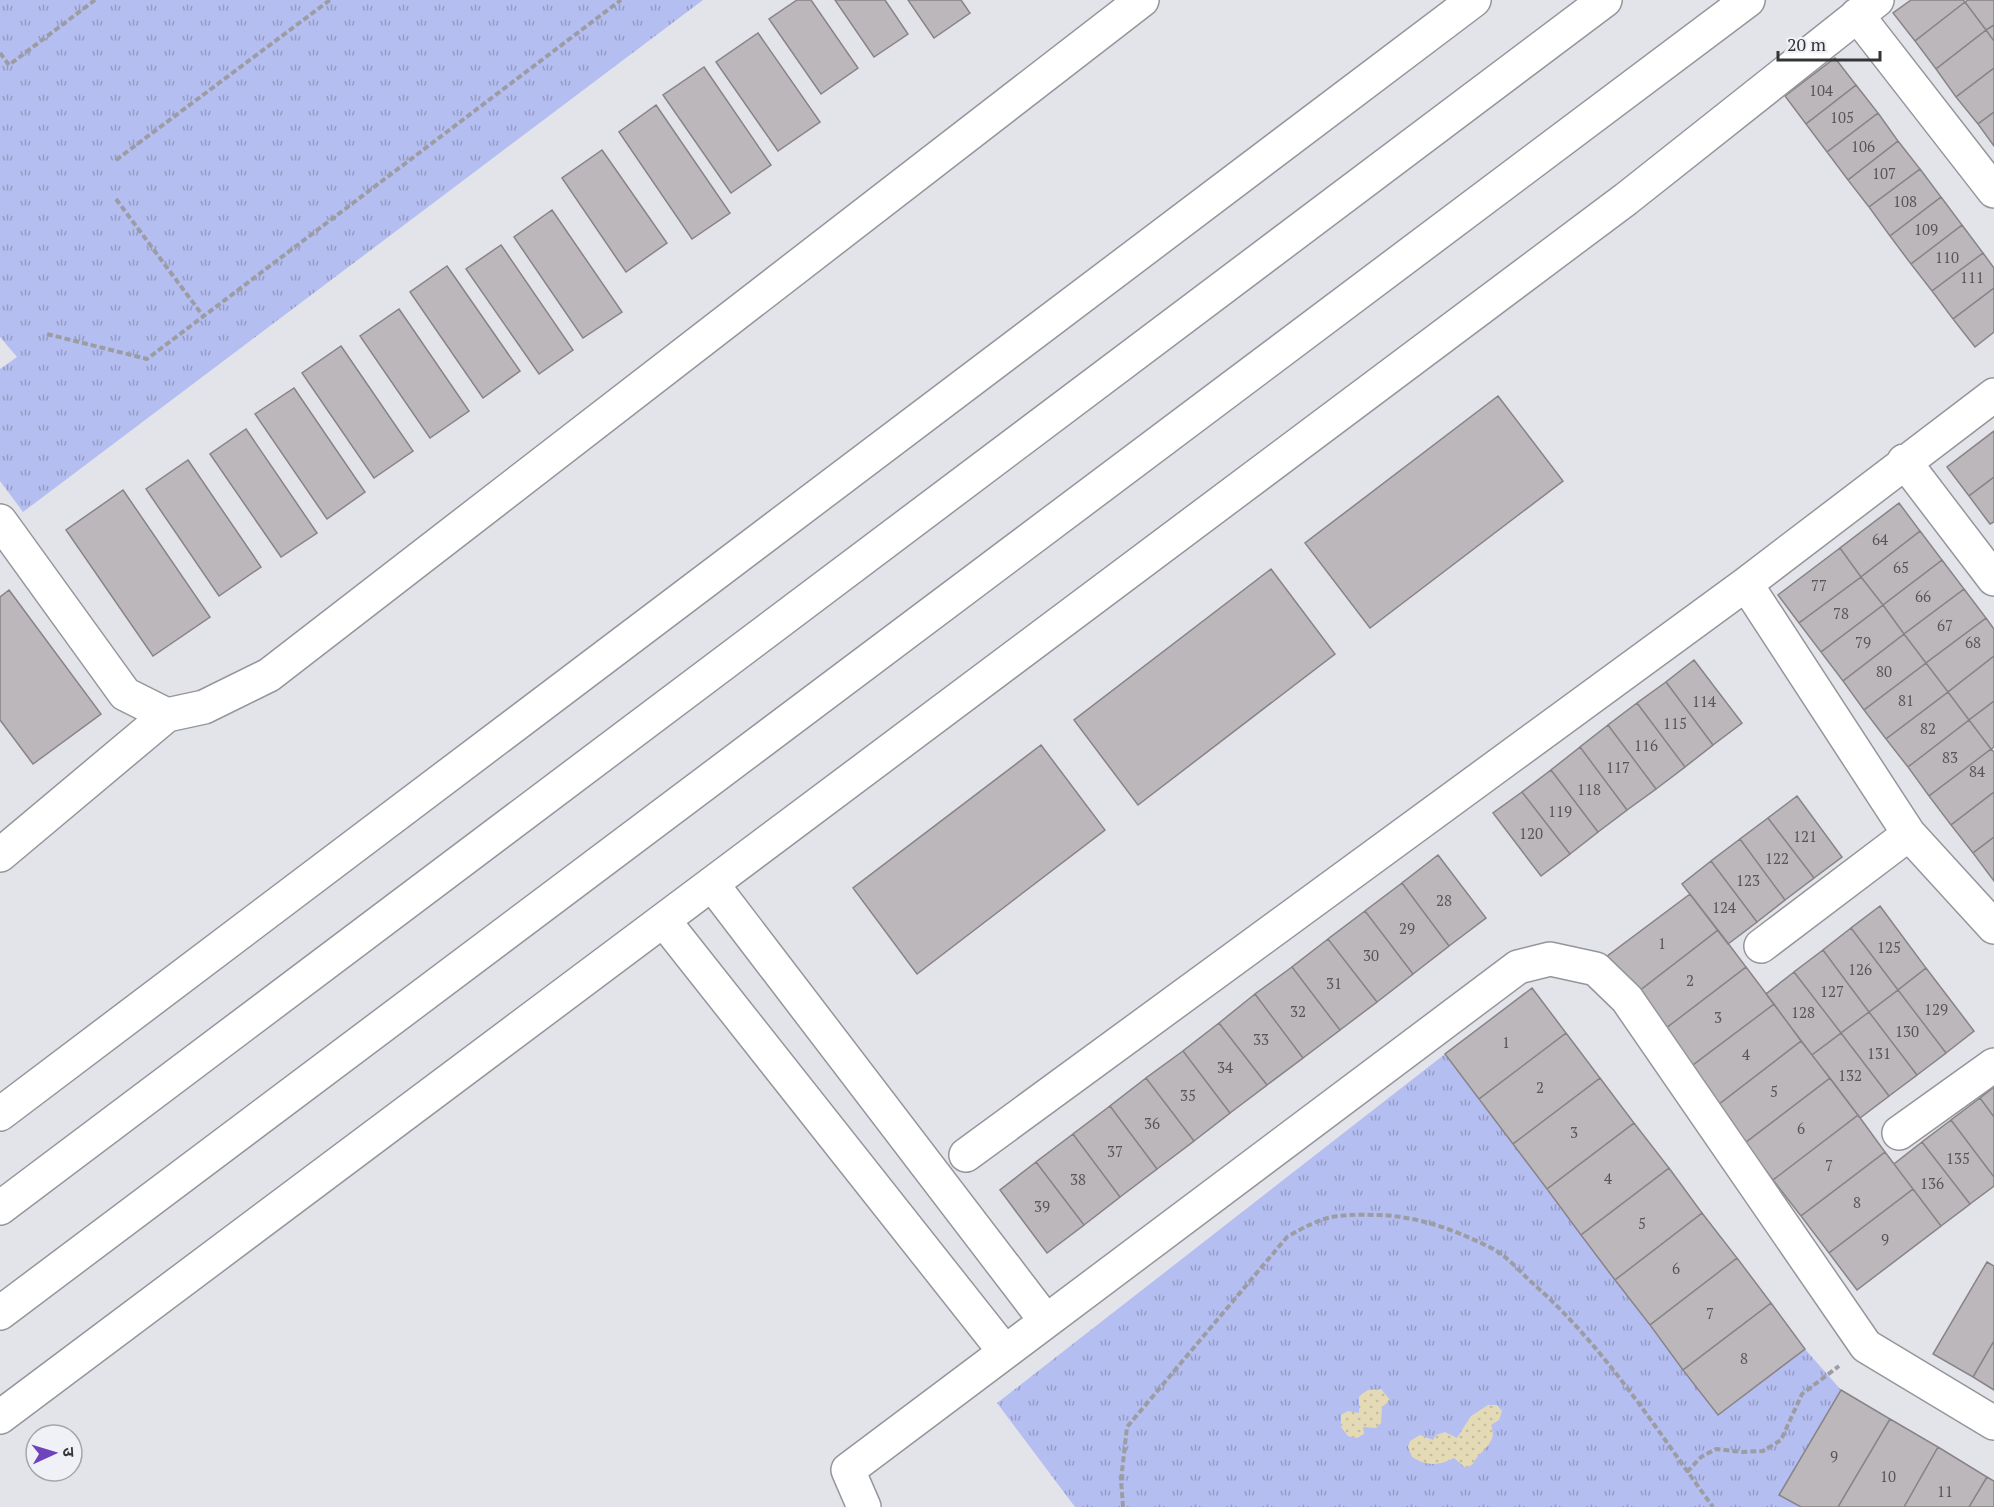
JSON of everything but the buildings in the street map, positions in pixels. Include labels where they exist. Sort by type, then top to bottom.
[{"type":"street","points":[[0,855],[167,715],[204,707],[269,675],[1142,0]]},
{"type":"street","points":[[0,1114],[1474,0]]},
{"type":"street","points":[[0,1208],[1605,0]]},
{"type":"street","points":[[0,1313],[1748,0]]},
{"type":"street","points":[[0,1417],[1626,199],[1867,8],[1994,191]]},
{"type":"street","points":[[966,1155],[1746,584],[1904,461],[1994,395]]},
{"type":"street","points":[[1904,461],[1994,579]]},
{"type":"street","points":[[0,521],[125,694],[167,715]]},
{"type":"street","points":[[1746,584],[1909,834],[1994,927]]},
{"type":"street","points":[[1761,946],[1909,834]]},
{"type":"street","points":[[712,884],[1046,1321]]},
{"type":"street","points":[[664,921],[1005,1352]]},
{"type":"street","points":[[864,1507],[848,1470],[1518,967],[1550,959],[1596,969],[1627,999],[1866,1346],[1994,1423]]},
{"type":"street","points":[[1899,1133],[1994,1065]]},
{"type":"path","points":[[0,53],[9,65],[95,0]]},
{"type":"path","points":[[116,160],[330,0]]},
{"type":"path","points":[[47,334],[147,359],[621,0]]},
{"type":"path","points":[[116,199],[203,316]]},
{"type":"path","points":[[1124,1507],[1121,1480],[1127,1427],[1287,1237],[1318,1219],[1346,1215],[1403,1216],[1443,1228],[1497,1251],[1541,1290],[1589,1339],[1713,1507]]},
{"type":"path","points":[[1687,1472],[1701,1457],[1716,1449],[1742,1452],[1763,1451],[1781,1440],[1802,1394],[1866,1346]]},
{"type":"green space","points":[[0,0],[703,0],[23,512],[0,481],[0,369],[17,357],[0,337]]},
{"type":"green space","points":[[1445,1054],[1717,1415],[1805,1349],[1841,1390],[1780,1494],[1800,1507],[1075,1507],[997,1403]]},
{"type":"sand","points":[[1381,1389],[1390,1400],[1382,1407],[1381,1423],[1376,1428],[1363,1427],[1364,1434],[1357,1438],[1348,1436],[1341,1427],[1341,1415],[1348,1411],[1359,1413],[1359,1396],[1368,1390]]},
{"type":"sand","points":[[1488,1405],[1497,1405],[1502,1411],[1499,1420],[1491,1425],[1493,1432],[1490,1442],[1473,1464],[1466,1468],[1454,1458],[1433,1464],[1412,1457],[1408,1447],[1410,1441],[1420,1435],[1433,1440],[1436,1435],[1445,1432],[1457,1438],[1471,1416]]}]
